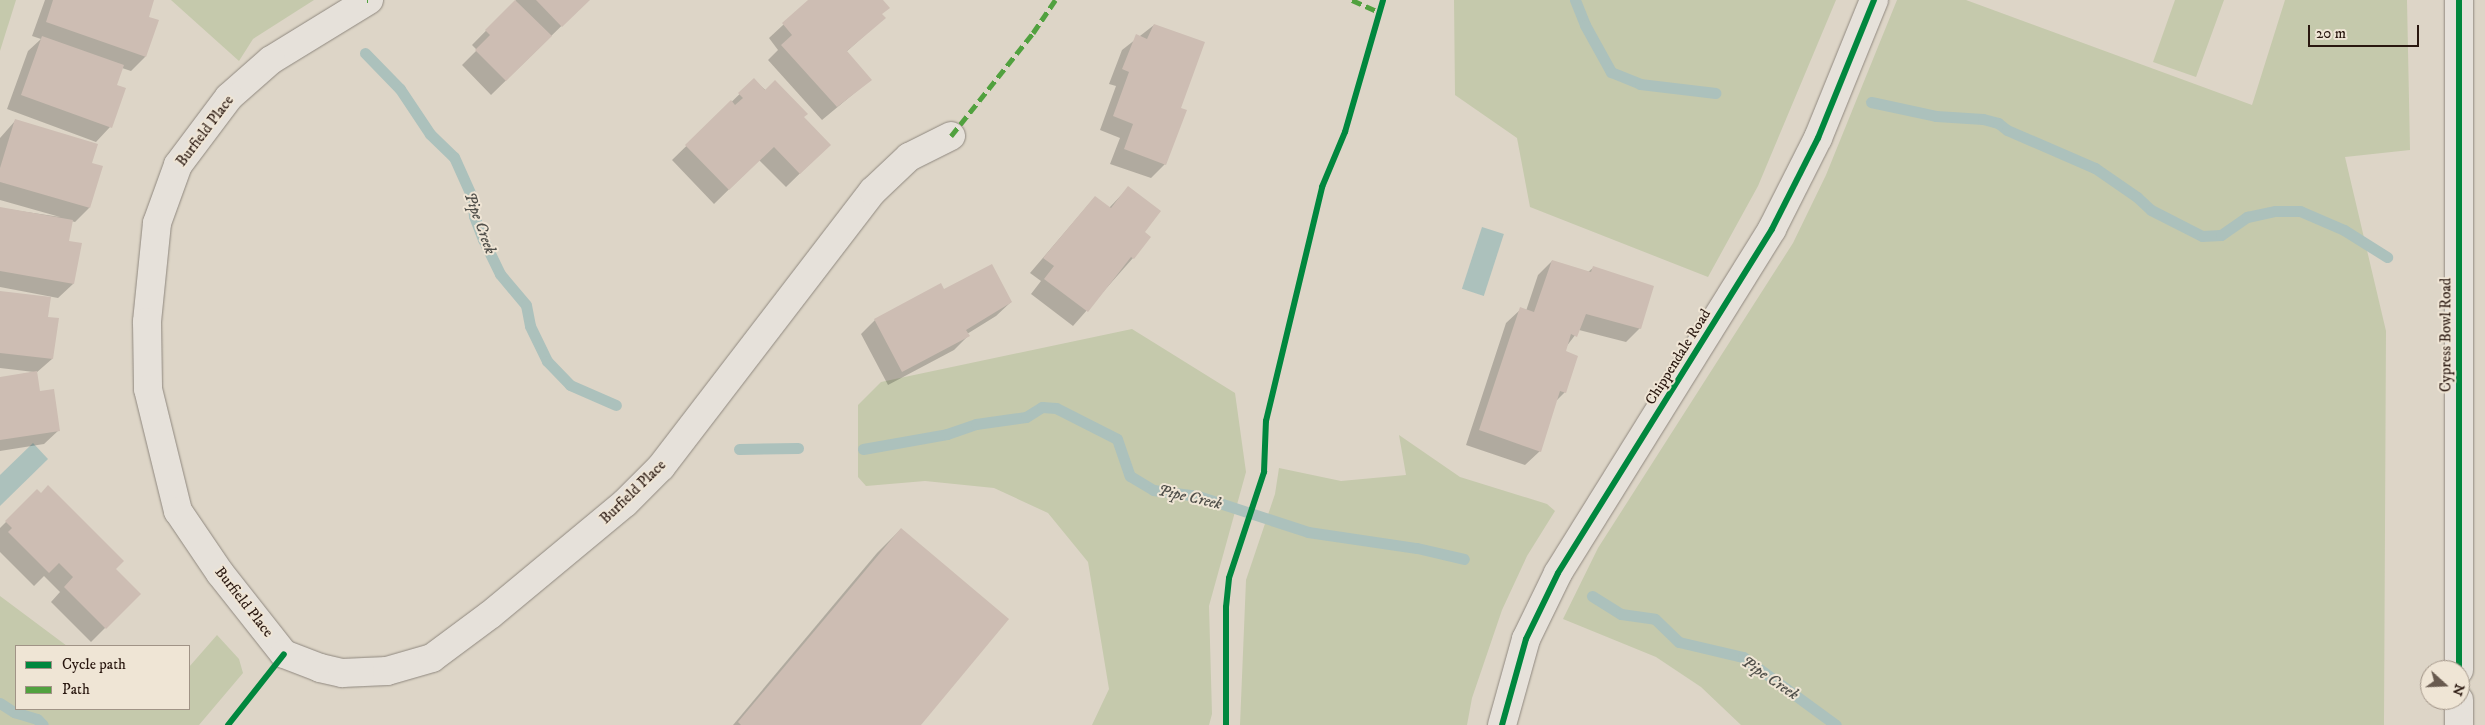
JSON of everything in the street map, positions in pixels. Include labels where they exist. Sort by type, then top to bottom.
[{"type":"street","name":"Burfield Place","points":[[369,0],[271,60],[229,96],[178,165],[157,223],[147,322],[148,389],[178,511],[220,573],[284,654],[320,668],[342,673],[387,671],[432,658],[490,615],[625,503],[661,467],[872,191],[909,157],[951,136]]},
{"type":"street","name":"Chippendale Road","points":[[1502,725],[1526,640],[1542,604],[1582,533],[1772,229],[1818,138],[1874,0]]},
{"type":"street","name":"Cypress Bowl Road","points":[[2459,0],[2459,660]]},
{"type":"street","points":[[2459,710],[2459,725]]},
{"type":"green space","points":[[0,0],[16,0],[0,51]]},
{"type":"green space","points":[[171,0],[314,0],[253,39],[239,61]]},
{"type":"green space","points":[[1454,0],[1836,0],[1758,186],[1708,277],[1530,207],[1517,138],[1455,95]]},
{"type":"green space","points":[[1897,0],[1966,0],[2252,105],[2285,0],[2407,0],[2410,150],[2345,157],[2386,331],[2384,725],[1741,725],[1701,687],[1656,657],[1563,619],[1598,548],[1793,243],[1826,175]]},
{"type":"green space","points":[[2175,0],[2224,0],[2196,77],[2153,62]]},
{"type":"green space","points":[[1132,329],[1235,393],[1246,472],[1209,606],[1212,714],[1209,725],[1092,725],[1109,689],[1088,562],[1048,513],[994,488],[925,481],[866,486],[858,477],[858,405],[881,382]]},
{"type":"green space","points":[[1399,435],[1460,477],[1547,504],[1555,511],[1527,556],[1502,610],[1472,698],[1467,725],[1240,725],[1246,580],[1275,494],[1279,468],[1341,481],[1406,475]]},
{"type":"green space","points":[[0,596],[66,645],[15,645],[15,710],[190,710],[190,666],[217,635],[239,659],[243,673],[199,725],[0,725]]},
{"type":"water","points":[[1482,227],[1504,234],[1484,296],[1462,289]]},
{"type":"water","points":[[33,443],[48,459],[0,506],[0,475]]},
{"type":"building","points":[[53,0],[154,0],[149,17],[159,20],[146,57],[46,22]]},
{"type":"building","points":[[515,0],[552,36],[506,81],[475,50],[490,35],[485,30]]},
{"type":"building","points":[[536,0],[590,0],[562,27]]},
{"type":"building","points":[[808,0],[883,0],[890,8],[882,14],[886,18],[847,51],[872,80],[837,107],[781,45],[792,35],[782,23]]},
{"type":"building","points":[[1154,24],[1205,42],[1181,108],[1187,110],[1166,165],[1124,149],[1133,124],[1113,116],[1129,72],[1122,69],[1136,34],[1147,39]]},
{"type":"building","points":[[42,36],[124,65],[117,85],[126,88],[112,128],[21,95]]},
{"type":"building","points":[[754,78],[765,90],[775,80],[808,114],[804,117],[831,145],[800,174],[774,147],[729,190],[685,145],[731,100],[735,105],[743,98],[738,93]]},
{"type":"building","points":[[15,119],[98,144],[92,163],[103,166],[90,208],[0,182],[0,168]]},
{"type":"building","points":[[1128,186],[1161,211],[1145,232],[1151,237],[1134,259],[1131,257],[1088,312],[1044,279],[1054,266],[1043,258],[1095,196],[1111,208]]},
{"type":"building","points":[[0,207],[73,220],[69,241],[82,243],[74,284],[0,271]]},
{"type":"building","points":[[1552,260],[1591,272],[1593,266],[1654,286],[1641,329],[1586,314],[1577,337],[1571,334],[1566,351],[1578,356],[1566,393],[1560,391],[1541,452],[1479,430],[1520,307],[1534,312]]},
{"type":"building","points":[[992,264],[1012,302],[966,330],[970,336],[902,372],[874,319],[941,283],[944,289]]},
{"type":"building","points":[[0,291],[51,297],[48,317],[59,318],[53,359],[0,353]]},
{"type":"building","points":[[37,371],[40,391],[54,389],[60,431],[0,440],[0,377]]},
{"type":"building","points":[[48,485],[124,561],[116,569],[141,594],[106,629],[64,587],[73,577],[59,563],[49,573],[8,532],[12,528],[5,521],[37,489],[41,493]]},
{"type":"building","points":[[901,528],[1009,619],[921,725],[741,725],[738,722]]},
{"type":"waterway","points":[[1575,0],[1585,25],[1611,72],[1640,84],[1715,93]]},
{"type":"waterway","name":"Pipe Creek","points":[[365,53],[400,89],[430,134],[454,157],[472,197],[474,216],[483,239],[500,274],[526,305],[530,326],[547,361],[570,385],[616,405]]},
{"type":"waterway","points":[[1871,102],[1936,116],[1983,119],[1998,123],[2007,130],[2095,168],[2137,197],[2151,210],[2202,236],[2221,235],[2247,217],[2275,211],[2300,211],[2344,230],[2387,257]]},
{"type":"waterway","name":"Pipe Creek","points":[[863,449],[947,434],[976,424],[1026,417],[1042,407],[1056,408],[1117,439],[1130,476],[1153,490],[1198,496],[1308,532],[1417,548],[1464,559]]},
{"type":"waterway","name":"Pipe Creek","points":[[739,449],[798,448]]},
{"type":"waterway","name":"Pipe Creek","points":[[1592,596],[1621,614],[1655,619],[1679,642],[1743,657],[1836,725]]},
{"type":"waterway","name":"Pipe Creek","points":[[0,703],[14,712],[37,719],[43,725]]},
{"type":"marked path","points":[[951,136],[1033,33],[1055,0]]},
{"type":"marked path","points":[[1352,0],[1379,12]]},
{"type":"cycle path","points":[[1226,725],[1226,607],[1229,578],[1264,472],[1266,421],[1322,187],[1345,132],[1383,0]]},
{"type":"cycle path","points":[[1502,725],[1526,639],[1558,573],[1772,229],[1818,138],[1874,0]]},
{"type":"cycle path","points":[[2459,0],[2459,660]]},
{"type":"cycle path","points":[[228,725],[284,654]]}]
